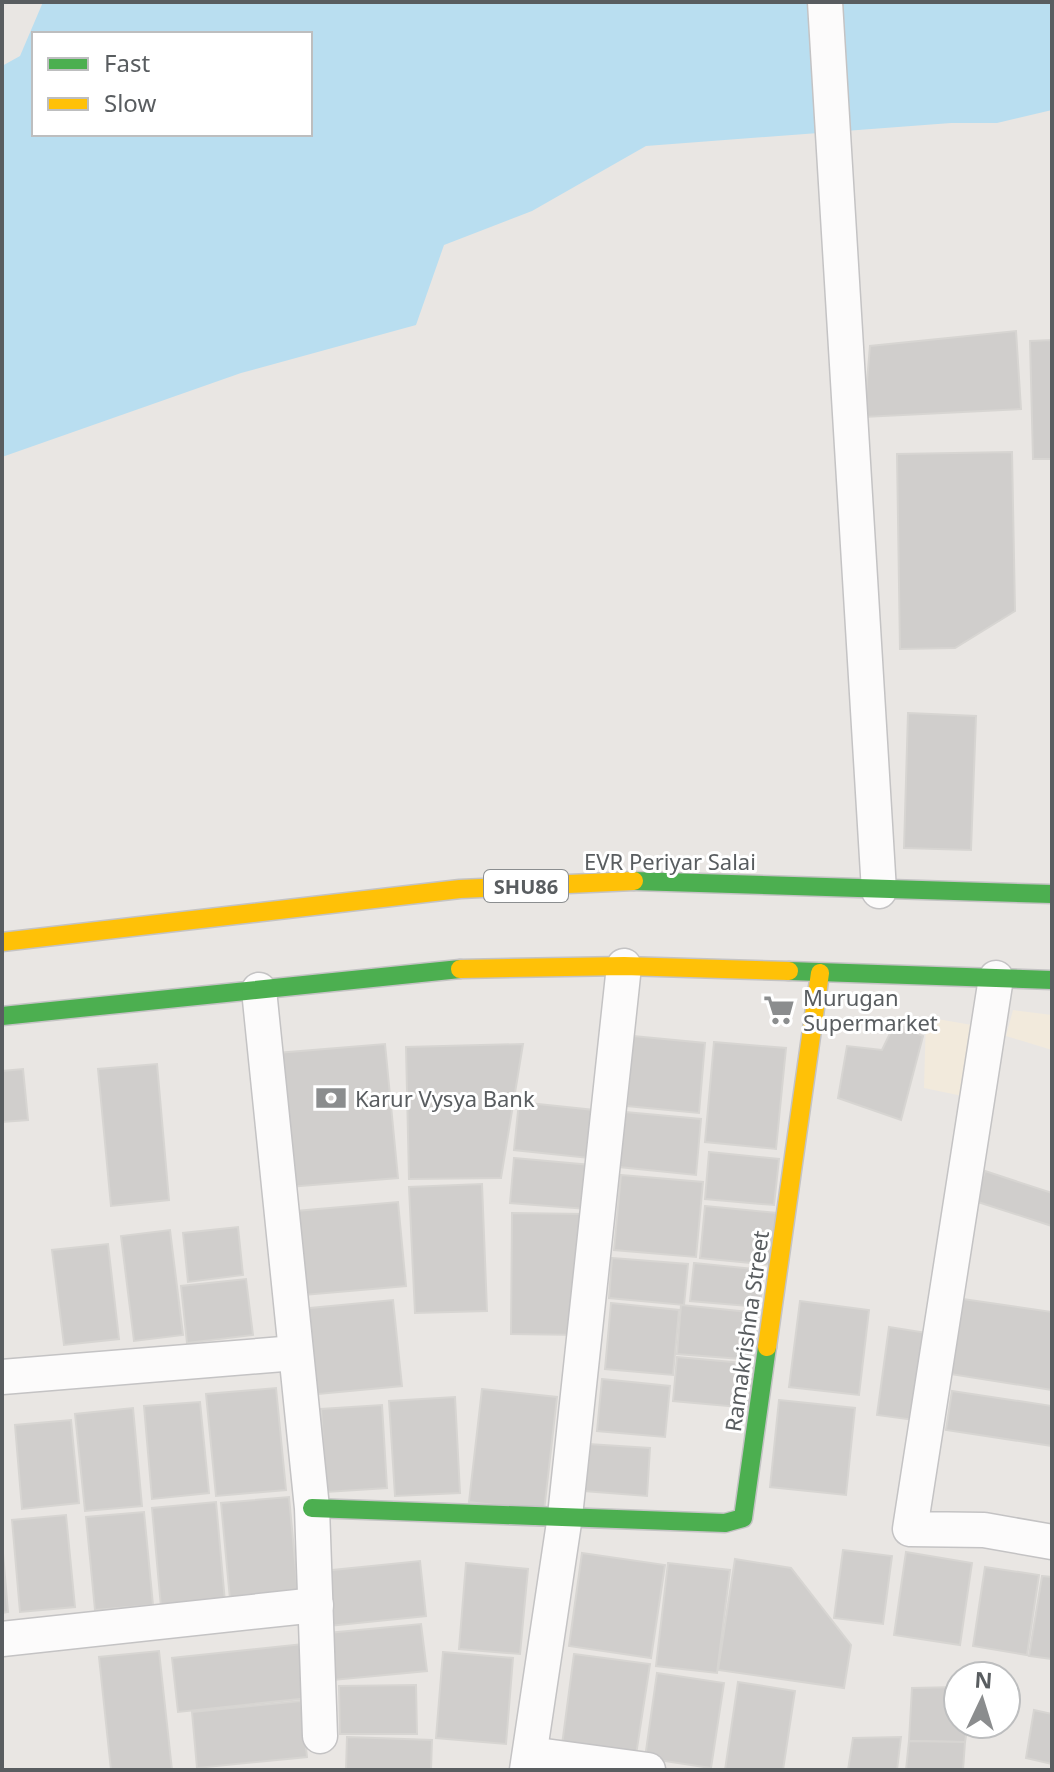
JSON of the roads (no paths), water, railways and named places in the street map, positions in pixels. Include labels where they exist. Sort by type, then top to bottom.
[{"type":"main road","name":"EVR Periyar Salai","points":[[2,942],[460,889],[663,880],[879,891],[1052,894]]},
{"type":"main road","points":[[2,1016],[467,968],[624,966],[1052,980]]},
{"type":"main road","name":"Ramakrishna Street","points":[[565,1516],[725,1523],[743,1518],[820,973]]},
{"type":"main road","points":[[312,1508],[565,1516]]},
{"type":"street","points":[[825,2],[879,891]]},
{"type":"street","points":[[624,966],[565,1516],[528,1762],[648,1770]]},
{"type":"street","points":[[996,978],[910,1529],[984,1530],[1052,1542]]},
{"type":"street","points":[[259,990],[312,1508],[320,1736]]},
{"type":"street","points":[[2,1377],[295,1353]]},
{"type":"street","points":[[2,1639],[316,1605]]},
{"type":"water","points":[[43,2],[1052,2],[1052,110],[997,123],[951,123],[646,146],[532,211],[444,245],[416,325],[241,373],[2,457],[2,66],[20,56]]},
{"type":"place","name":"Murugan Supermarket","points":[[779,1010]]},
{"type":"place","name":"Karur Vysya Bank","points":[[331,1098]]}]
